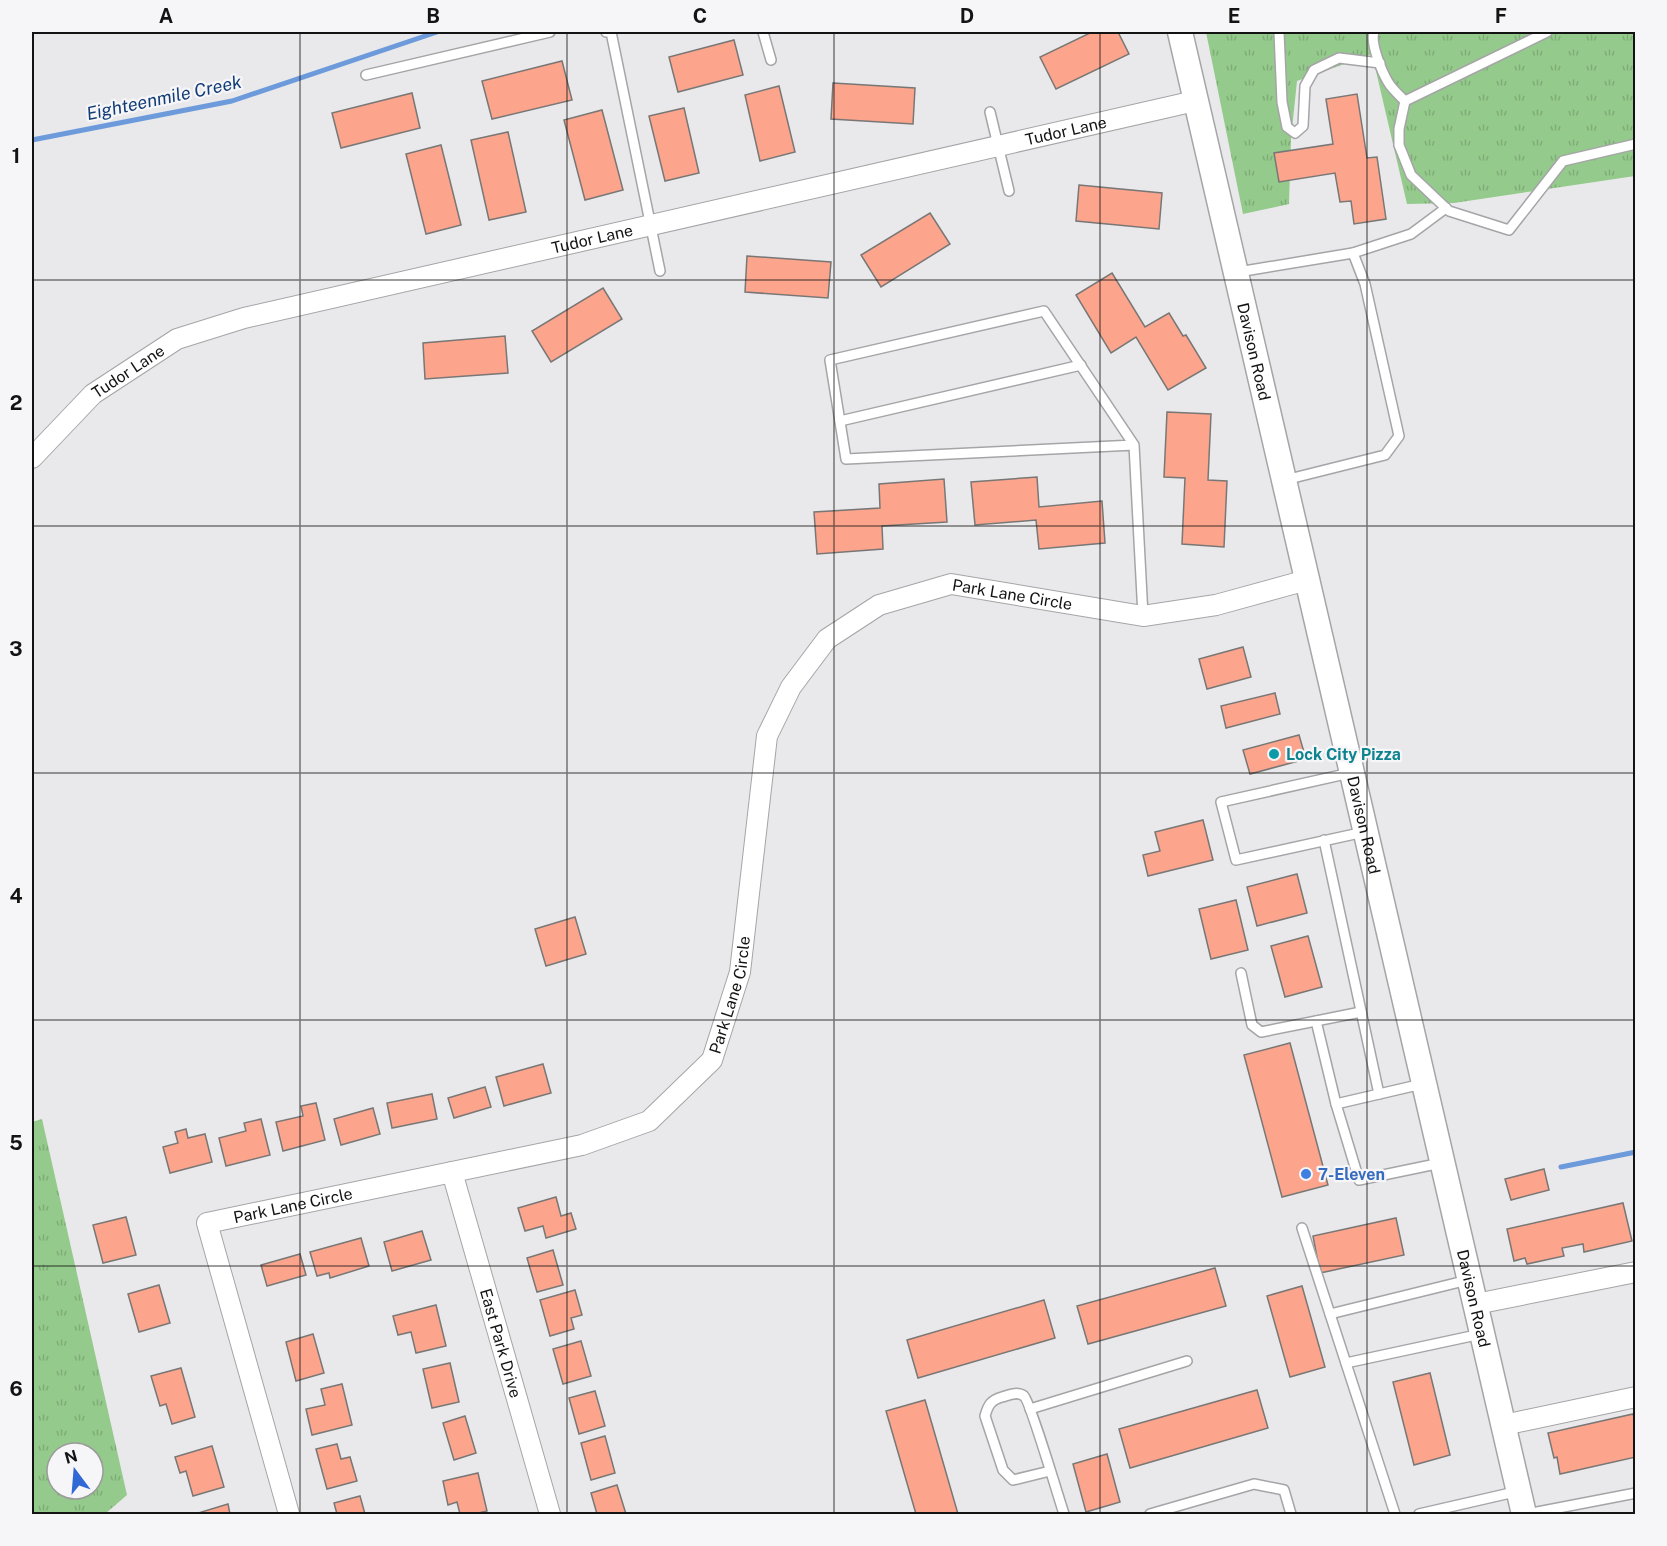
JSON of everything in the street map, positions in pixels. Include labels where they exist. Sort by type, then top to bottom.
[{"type":"street","name":"Davison Road","points":[[1180,32],[1524,1507]]},
{"type":"street","name":"Tudor Lane","points":[[32,458],[93,394],[177,339],[244,318],[1195,100]]},
{"type":"street","name":"Park Lane Circle","points":[[289,1515],[207,1223],[582,1145],[649,1121],[712,1060],[740,972],[767,736],[791,687],[827,639],[879,605],[951,584],[1143,616],[1216,605],[1308,580]]},
{"type":"street","name":"East Park Drive","points":[[453,1172],[550,1515]]},
{"type":"street","points":[[1476,1304],[1635,1272]]},
{"type":"street","points":[[1504,1425],[1635,1397]]},
{"type":"lane","points":[[366,75],[550,32]]},
{"type":"lane","points":[[610,32],[660,271]]},
{"type":"lane","points":[[763,32],[771,60]]},
{"type":"lane","points":[[1279,32],[1281,102],[1287,127],[1295,133],[1303,126],[1305,86],[1314,70],[1340,58],[1380,63]]},
{"type":"lane","points":[[1374,32],[1372,37],[1389,84],[1405,101]]},
{"type":"lane","points":[[1405,101],[1547,32]]},
{"type":"lane","points":[[1405,101],[1399,145],[1411,175],[1449,212],[1509,230],[1563,161],[1635,144]]},
{"type":"lane","points":[[990,112],[1009,191]]},
{"type":"lane","points":[[1235,273],[1353,253],[1411,234],[1446,208]]},
{"type":"lane","points":[[1284,480],[1385,455],[1399,436],[1365,284],[1353,253]]},
{"type":"lane","points":[[1134,445],[846,459],[830,360],[1044,311],[1134,445],[1143,616]]},
{"type":"lane","points":[[840,421],[1081,365]]},
{"type":"lane","points":[[1352,772],[1221,802],[1236,860],[1366,831]]},
{"type":"lane","points":[[1324,840],[1379,1094]]},
{"type":"lane","points":[[1241,973],[1252,1025],[1261,1032],[1361,1012]]},
{"type":"lane","points":[[1316,1021],[1336,1104],[1359,1180],[1443,1163]]},
{"type":"lane","points":[[1336,1104],[1425,1084]]},
{"type":"lane","points":[[1302,1228],[1395,1515]]},
{"type":"lane","points":[[1330,1314],[1470,1280]]},
{"type":"lane","points":[[1346,1363],[1483,1333]]},
{"type":"lane","points":[[1030,1409],[1187,1361]]},
{"type":"lane","points":[[1050,1471],[1013,1480],[1006,1474],[986,1416],[993,1400],[1015,1393],[1022,1394],[1027,1399],[1030,1409],[1050,1471],[1064,1515]]},
{"type":"lane","points":[[1150,1515],[1254,1484],[1284,1490],[1291,1515]]},
{"type":"lane","points":[[1419,1515],[1524,1507],[1635,1493]]},
{"type":"green space","points":[[1206,32],[1635,32],[1635,176],[1454,203],[1407,204],[1372,54],[1297,81],[1291,139],[1289,204],[1243,214]]},
{"type":"green space","points":[[42,1119],[127,1495],[105,1514],[32,1514],[32,1122]]},
{"type":"building","points":[[1092,32],[1118,32],[1129,54],[1056,89],[1040,57]]},
{"type":"building","points":[[734,40],[743,75],[678,92],[669,57]]},
{"type":"building","points":[[562,61],[572,100],[492,119],[482,81]]},
{"type":"building","points":[[833,83],[915,88],[913,124],[831,119]]},
{"type":"building","points":[[779,86],[795,152],[760,161],[745,95]]},
{"type":"building","points":[[412,93],[420,128],[341,148],[332,113]]},
{"type":"building","points":[[1357,94],[1367,158],[1377,157],[1386,219],[1354,224],[1351,201],[1340,202],[1335,173],[1279,182],[1274,153],[1333,144],[1326,99]]},
{"type":"building","points":[[684,108],[699,173],[665,181],[649,116]]},
{"type":"building","points":[[602,110],[623,190],[585,200],[564,120]]},
{"type":"building","points":[[508,132],[526,212],[489,220],[471,140]]},
{"type":"building","points":[[441,145],[461,225],[426,234],[406,154]]},
{"type":"building","points":[[1079,185],[1162,193],[1159,229],[1076,221]]},
{"type":"building","points":[[930,213],[950,244],[881,287],[861,255]]},
{"type":"building","points":[[747,256],[831,262],[828,298],[745,292]]},
{"type":"building","points":[[1112,273],[1145,327],[1169,313],[1183,336],[1186,335],[1206,368],[1168,390],[1136,337],[1111,353],[1076,295]]},
{"type":"building","points":[[603,288],[622,319],[551,362],[532,331]]},
{"type":"building","points":[[505,336],[508,373],[425,379],[423,343]]},
{"type":"building","points":[[1167,412],[1211,414],[1208,480],[1227,481],[1224,547],[1182,544],[1185,478],[1164,477]]},
{"type":"building","points":[[1037,477],[1039,507],[1102,501],[1105,543],[1039,549],[1036,520],[975,525],[971,482]]},
{"type":"building","points":[[944,479],[947,522],[882,526],[883,549],[817,554],[814,512],[880,508],[879,484]]},
{"type":"building","points":[[1243,647],[1251,677],[1207,689],[1199,659]]},
{"type":"building","points":[[1275,693],[1280,714],[1226,728],[1221,706]]},
{"type":"building","name":"Lock City Pizza","points":[[1299,735],[1306,759],[1250,774],[1243,750]]},
{"type":"building","points":[[1203,820],[1213,860],[1148,876],[1143,855],[1160,851],[1155,832]]},
{"type":"building","points":[[1297,874],[1307,913],[1257,926],[1247,887]]},
{"type":"building","points":[[1236,900],[1248,950],[1211,959],[1199,909]]},
{"type":"building","points":[[575,917],[586,954],[546,966],[535,929]]},
{"type":"building","points":[[1308,936],[1322,987],[1285,997],[1271,946]]},
{"type":"building","points":[[1290,1043],[1328,1185],[1282,1197],[1244,1055]]},
{"type":"building","points":[[543,1064],[551,1093],[504,1106],[496,1077]]},
{"type":"building","points":[[485,1087],[491,1107],[454,1118],[448,1098]]},
{"type":"building","points":[[432,1094],[437,1119],[392,1128],[387,1103]]},
{"type":"building","points":[[316,1103],[325,1140],[283,1151],[276,1122],[303,1116],[301,1106]]},
{"type":"building","points":[[373,1108],[380,1134],[341,1145],[334,1119]]},
{"type":"building","points":[[261,1119],[270,1155],[226,1166],[219,1138],[246,1131],[244,1123]]},
{"type":"building","points":[[186,1129],[188,1138],[205,1134],[212,1162],[170,1173],[163,1147],[178,1143],[175,1132]]},
{"type":"building","points":[[1544,1169],[1549,1190],[1511,1200],[1505,1179]]},
{"type":"building","points":[[556,1197],[561,1216],[571,1213],[576,1229],[546,1238],[543,1226],[525,1231],[518,1208]]},
{"type":"building","points":[[1623,1203],[1632,1241],[1584,1252],[1583,1244],[1562,1248],[1564,1256],[1527,1264],[1525,1258],[1514,1261],[1507,1229]]},
{"type":"building","points":[[126,1217],[136,1255],[103,1263],[93,1225]]},
{"type":"building","points":[[1396,1218],[1404,1255],[1320,1273],[1313,1236]]},
{"type":"building","points":[[422,1231],[431,1260],[392,1271],[384,1242]]},
{"type":"building","points":[[361,1238],[369,1266],[330,1278],[329,1273],[317,1276],[310,1252]]},
{"type":"building","points":[[553,1250],[563,1285],[537,1292],[527,1258]]},
{"type":"building","points":[[300,1254],[306,1275],[267,1286],[261,1265]]},
{"type":"building","points":[[1215,1268],[1226,1306],[1088,1344],[1077,1306]]},
{"type":"building","points":[[159,1285],[170,1323],[139,1332],[128,1294]]},
{"type":"building","points":[[1302,1286],[1325,1367],[1290,1377],[1267,1296]]},
{"type":"building","points":[[575,1290],[582,1315],[571,1318],[574,1329],[550,1336],[540,1300]]},
{"type":"building","points":[[1044,1300],[1055,1338],[918,1378],[907,1340]]},
{"type":"building","points":[[436,1305],[446,1346],[416,1353],[411,1332],[398,1335],[393,1316]]},
{"type":"building","points":[[313,1334],[324,1373],[296,1381],[286,1342]]},
{"type":"building","points":[[581,1341],[591,1376],[563,1384],[553,1349]]},
{"type":"building","points":[[450,1363],[459,1402],[432,1408],[423,1369]]},
{"type":"building","points":[[181,1368],[195,1417],[172,1424],[166,1404],[160,1406],[151,1376]]},
{"type":"building","points":[[1430,1373],[1450,1455],[1414,1465],[1393,1382]]},
{"type":"building","points":[[342,1384],[352,1425],[312,1435],[306,1409],[325,1405],[321,1389]]},
{"type":"building","points":[[1257,1390],[1268,1428],[1130,1468],[1119,1429]]},
{"type":"building","points":[[595,1391],[605,1426],[579,1434],[569,1398]]},
{"type":"building","points":[[925,1400],[958,1514],[916,1514],[886,1411]]},
{"type":"building","points":[[1633,1414],[1636,1424],[1636,1457],[1560,1474],[1557,1457],[1554,1458],[1548,1433]]},
{"type":"building","points":[[465,1416],[476,1453],[454,1460],[443,1423]]},
{"type":"building","points":[[605,1436],[615,1473],[591,1480],[581,1443]]},
{"type":"building","points":[[337,1444],[341,1459],[350,1457],[357,1481],[327,1489],[316,1449]]},
{"type":"building","points":[[212,1446],[224,1487],[193,1496],[186,1471],[180,1473],[175,1457]]},
{"type":"building","points":[[1107,1454],[1120,1502],[1086,1512],[1073,1464]]},
{"type":"building","points":[[478,1473],[487,1511],[460,1514],[457,1502],[448,1505],[443,1481]]},
{"type":"building","points":[[617,1485],[626,1514],[597,1514],[591,1493]]},
{"type":"building","points":[[360,1496],[365,1514],[337,1514],[334,1503]]},
{"type":"building","points":[[228,1504],[230,1514],[198,1513]]},
{"type":"waterway","name":"Eighteenmile Creek","points":[[32,140],[232,101],[437,32]]},
{"type":"waterway","points":[[1561,1167],[1636,1152]]},
{"type":"place","name":"Lock City Pizza","points":[[1274,754]]},
{"type":"place","name":"7-Eleven","points":[[1306,1174]]}]
